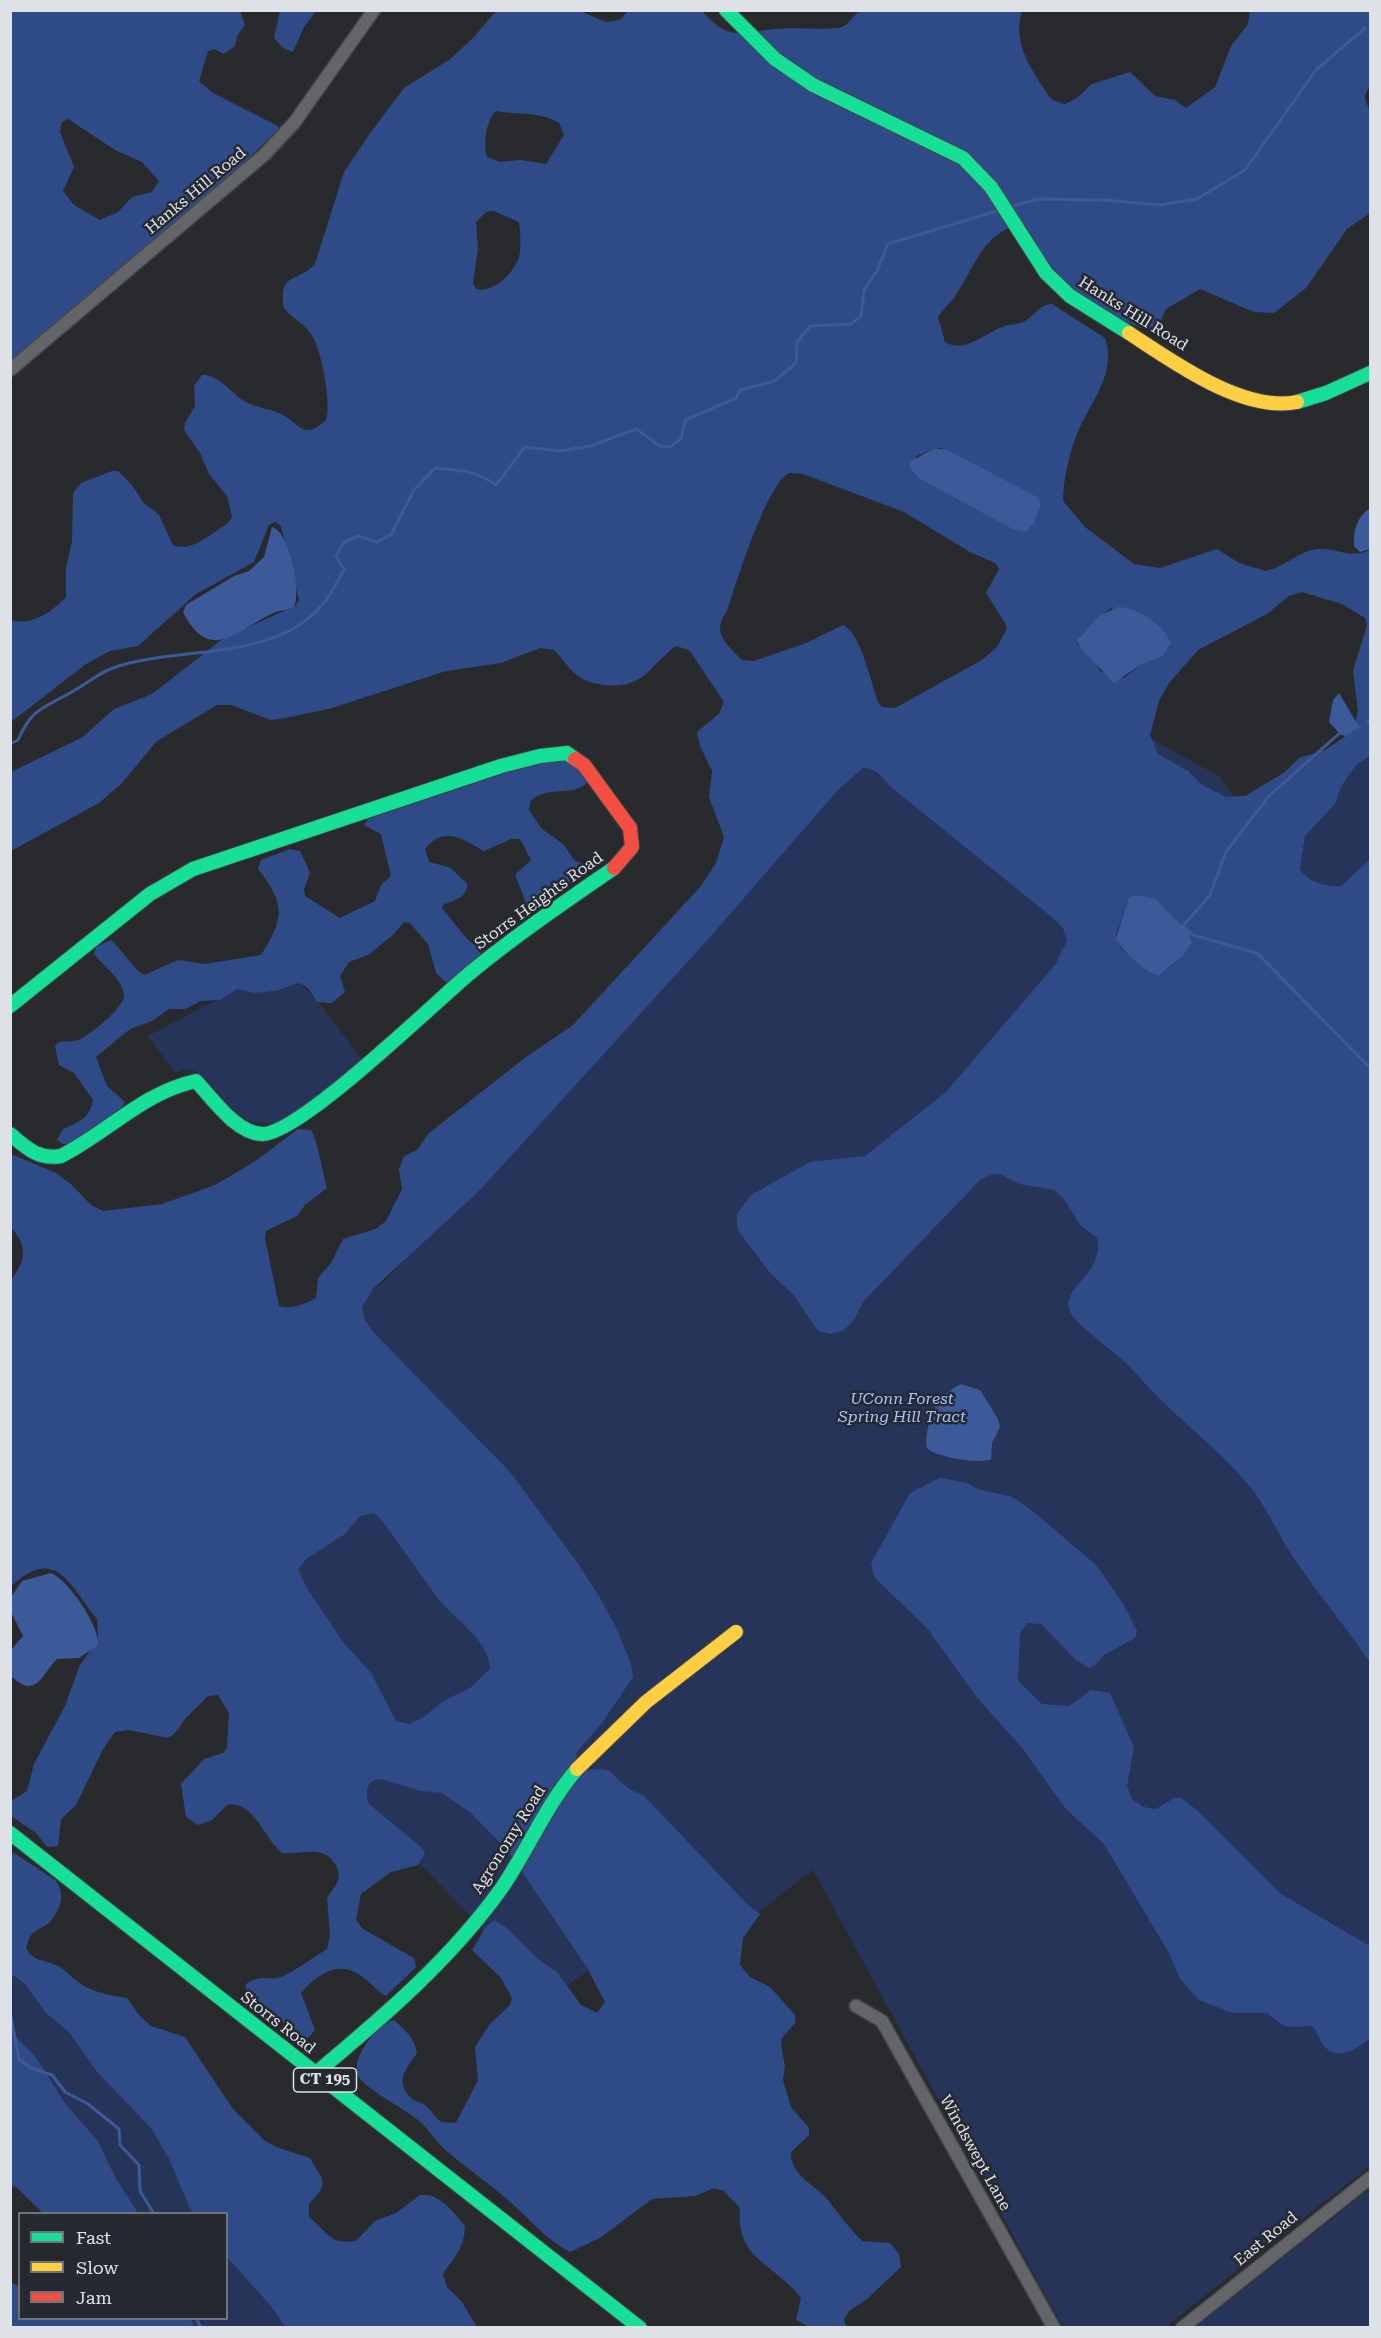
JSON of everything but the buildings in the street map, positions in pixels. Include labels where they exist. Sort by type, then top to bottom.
[{"type":"street","name":"Hanks Hill Road","points":[[10,370],[264,155],[294,123],[374,10]]},
{"type":"street","name":"Hanks Hill Road","points":[[726,10],[775,59],[813,85],[963,158],[978,169],[991,184],[1039,263],[1060,288],[1147,344],[1250,399],[1281,404],[1318,395],[1371,373]]},
{"type":"street","name":"Storrs Heights Road","points":[[10,1006],[150,894],[194,869],[501,766],[540,756],[567,753],[584,765],[630,828],[632,847],[621,862],[516,936],[470,973],[343,1085],[282,1130],[262,1134],[242,1128],[196,1081],[180,1082],[157,1091],[70,1152],[50,1159],[30,1152],[10,1134]]},
{"type":"street","name":"Agronomy Road","points":[[316,2073],[372,2026],[466,1933],[502,1886],[564,1784],[594,1750],[636,1712],[736,1632]]},
{"type":"street","name":"Storrs Road","points":[[10,1833],[640,2328]]},
{"type":"street","name":"Windswept Lane","points":[[856,2006],[882,2021],[1054,2328]]},
{"type":"street","name":"East Road","points":[[1182,2328],[1371,2178]]},
{"type":"green space","name":"UConn Forest Spring Hill Tract","points":[[1029,672],[1219,776],[1249,817],[1370,1075],[1370,2166],[1165,2327],[1063,2327],[813,1870],[747,1921],[715,1883],[553,1995],[480,1930],[482,1928],[354,1797],[163,1446],[386,1280],[799,826],[899,733]]},
{"type":"green space","points":[[1370,756],[1370,859],[1341,885],[1329,885],[1313,880],[1303,874],[1300,869],[1305,836],[1335,804],[1342,785],[1356,765]]},
{"type":"green space","points":[[300,983],[319,1003],[362,1059],[309,1105],[285,1119],[272,1123],[255,1123],[242,1116],[229,1106],[198,1073],[187,1069],[175,1073],[148,1036],[237,989],[255,993],[276,991]]},
{"type":"green space","points":[[11,1974],[25,1984],[48,2014],[69,2032],[97,2072],[151,2128],[169,2159],[198,2173],[227,2212],[118,2212],[111,2167],[98,2141],[65,2103],[35,2056],[11,2032]]},
{"type":"green space","points":[[1370,2189],[1370,2327],[1195,2327]]},
{"type":"green space","points":[[228,2213],[258,2253],[241,2272],[271,2306],[285,2327],[194,2328],[192,2324],[161,2320],[228,2320]]},
{"type":"shaded area","points":[[11,11],[240,11],[245,25],[237,36],[235,46],[224,54],[214,49],[208,51],[199,81],[213,93],[278,126],[279,129],[237,169],[11,362]],"holes":[[[68,119],[115,150],[142,162],[159,181],[152,192],[132,197],[118,212],[100,220],[74,205],[63,191],[74,167],[60,132],[62,122]]]},
{"type":"shaded area","points":[[280,11],[316,11],[304,27],[293,52],[283,48],[274,38]]},
{"type":"shaded area","points":[[496,11],[580,11],[606,22],[620,20],[628,11],[702,11],[719,27],[735,33],[743,33],[782,28],[839,28],[846,25],[859,11],[1022,11],[1019,23],[1022,47],[1032,69],[1052,100],[1065,104],[1077,98],[1092,84],[1130,72],[1155,96],[1175,100],[1186,108],[1215,87],[1231,46],[1248,24],[1250,11],[1370,11],[1370,87],[1365,98],[1370,110],[1370,213],[1347,229],[1306,288],[1274,313],[1254,312],[1200,289],[1166,309],[1158,328],[1149,329],[1136,326],[1104,310],[1060,279],[1039,256],[1020,222],[996,236],[981,252],[956,295],[938,317],[945,342],[959,346],[974,342],[1002,327],[1029,319],[1043,306],[1052,304],[1105,338],[1108,362],[1105,374],[1073,446],[1066,474],[1063,501],[1085,527],[1134,564],[1160,568],[1217,549],[1239,563],[1266,571],[1312,550],[1326,549],[1356,554],[1370,550],[1370,756],[1356,765],[1342,785],[1335,804],[1305,836],[1300,869],[1303,874],[1318,883],[1341,886],[1370,859],[1370,1663],[1291,1554],[1247,1483],[1147,1386],[1128,1364],[1087,1331],[1072,1315],[1069,1300],[1072,1292],[1095,1261],[1098,1250],[1097,1238],[1080,1225],[1065,1200],[1054,1190],[1019,1184],[1000,1174],[993,1174],[980,1180],[863,1302],[854,1320],[844,1330],[831,1334],[818,1331],[793,1294],[771,1274],[740,1233],[737,1227],[737,1214],[751,1195],[810,1162],[865,1156],[946,1092],[1055,965],[1067,941],[1063,928],[1053,918],[892,788],[877,772],[864,767],[837,791],[710,937],[479,1191],[373,1289],[362,1307],[365,1320],[373,1332],[510,1472],[577,1562],[616,1627],[631,1664],[633,1677],[602,1723],[576,1753],[578,1763],[587,1770],[603,1769],[611,1772],[632,1791],[644,1796],[748,1905],[760,1914],[743,1938],[740,1965],[750,1977],[770,1987],[795,2015],[795,2023],[782,2038],[785,2066],[783,2080],[791,2107],[809,2128],[809,2135],[791,2152],[794,2167],[828,2200],[862,2241],[890,2243],[899,2254],[901,2267],[866,2300],[850,2310],[844,2319],[846,2327],[809,2327],[796,2320],[801,2298],[791,2286],[750,2250],[740,2225],[740,2208],[724,2191],[714,2188],[695,2196],[652,2199],[600,2238],[570,2252],[549,2238],[509,2201],[445,2149],[418,2120],[360,2079],[357,2066],[362,2050],[380,2028],[394,2020],[411,2038],[417,2053],[404,2075],[403,2086],[406,2092],[412,2099],[427,2107],[442,2122],[456,2123],[478,2080],[475,2047],[490,2024],[510,2005],[512,1998],[501,1978],[472,1950],[486,1927],[494,1920],[506,1927],[538,1959],[557,1972],[581,2005],[597,2013],[605,2002],[586,1966],[508,1851],[472,1814],[442,1793],[421,1791],[381,1779],[373,1781],[368,1787],[369,1804],[425,1853],[418,1865],[391,1872],[361,1894],[356,1920],[363,1929],[414,1958],[416,1967],[386,1996],[364,1978],[347,1969],[331,1970],[315,1979],[301,1993],[315,2030],[306,2040],[293,2033],[272,2011],[253,1998],[245,1985],[256,1979],[285,1975],[327,1949],[330,1935],[327,1898],[339,1878],[338,1869],[330,1858],[318,1852],[282,1853],[258,1821],[244,1808],[236,1805],[227,1805],[212,1820],[198,1825],[186,1817],[181,1784],[204,1759],[223,1753],[227,1748],[229,1713],[218,1695],[208,1696],[168,1738],[129,1730],[115,1732],[103,1749],[76,1805],[61,1819],[58,1846],[47,1847],[36,1833],[11,1816],[11,1801],[27,1791],[34,1764],[65,1706],[79,1667],[98,1639],[97,1619],[69,1582],[60,1574],[51,1569],[39,1569],[26,1574],[11,1586],[10,1281],[22,1261],[23,1248],[21,1241],[11,1228],[11,1154],[56,1173],[72,1185],[91,1205],[103,1211],[162,1204],[215,1185],[254,1162],[298,1129],[311,1130],[327,1188],[305,1205],[297,1216],[266,1231],[265,1238],[279,1306],[293,1307],[316,1298],[318,1278],[331,1263],[343,1239],[376,1229],[386,1221],[402,1189],[399,1169],[404,1156],[417,1150],[429,1133],[526,1057],[573,1025],[701,886],[716,863],[724,837],[709,797],[712,771],[700,746],[697,732],[719,714],[724,702],[689,650],[676,646],[642,677],[626,684],[606,685],[587,681],[572,671],[554,650],[540,648],[501,663],[446,671],[332,708],[285,718],[271,720],[231,705],[217,705],[157,741],[121,784],[99,803],[11,851],[11,772],[83,737],[114,709],[152,694],[224,638],[295,606],[299,600],[281,526],[275,522],[269,525],[254,562],[196,594],[138,646],[110,651],[86,664],[11,722],[11,620],[34,619],[54,608],[66,597],[66,568],[72,541],[73,493],[81,483],[112,471],[118,471],[132,485],[143,502],[159,515],[173,545],[180,547],[195,544],[228,523],[232,517],[227,496],[209,474],[200,453],[184,430],[185,423],[195,406],[194,386],[202,375],[208,375],[220,381],[242,400],[279,413],[306,430],[326,420],[327,390],[315,341],[308,330],[284,308],[284,288],[286,283],[315,264],[344,172],[404,88],[449,60],[474,37]],"holes":[[[496,111],[537,115],[559,123],[564,135],[546,164],[520,160],[500,162],[487,157],[485,140],[490,120]],[[494,211],[519,222],[520,252],[515,266],[504,279],[483,290],[476,289],[473,283],[478,249],[476,222],[486,212]],[[934,448],[941,448],[1038,497],[1025,532],[1012,529],[949,493],[915,457]],[[789,473],[803,474],[904,512],[970,552],[995,563],[999,569],[986,593],[1007,629],[997,647],[982,660],[895,708],[882,707],[878,702],[860,648],[855,638],[843,625],[806,643],[754,661],[742,660],[722,637],[720,625],[753,536],[780,481]],[[1302,592],[1342,604],[1365,618],[1367,625],[1353,671],[1358,712],[1353,731],[1325,750],[1299,758],[1285,772],[1245,796],[1226,797],[1202,785],[1188,771],[1158,754],[1150,735],[1159,701],[1169,683],[1198,650],[1267,614],[1289,596]],[[1111,608],[1162,657],[1140,665],[1124,678],[1101,672],[1092,658],[1077,643],[1081,635]],[[1128,899],[1156,899],[1188,932],[1183,956],[1168,969],[1142,967],[1121,948],[1116,935]],[[374,1513],[379,1517],[436,1596],[477,1638],[488,1658],[490,1669],[470,1688],[445,1700],[422,1718],[409,1724],[396,1721],[371,1673],[343,1642],[308,1590],[298,1570],[306,1559],[345,1534],[360,1516]]]},
{"type":"shaded area","points":[[934,448],[947,450],[1038,497],[1041,504],[1034,523],[1025,532],[1012,529],[919,478],[910,468],[910,462]]},
{"type":"shaded area","points":[[1370,508],[1370,549],[1360,552],[1354,546],[1355,529],[1362,515]]},
{"type":"shaded area","points":[[272,527],[284,539],[289,550],[295,576],[294,607],[276,612],[226,638],[215,640],[204,637],[194,628],[183,612],[186,605],[234,576],[249,571],[264,557]]},
{"type":"shaded area","points":[[1118,607],[1134,610],[1149,618],[1162,630],[1171,643],[1162,657],[1140,665],[1114,683],[1081,649],[1077,640],[1099,616]]},
{"type":"shaded area","points":[[1339,693],[1359,727],[1346,736],[1341,735],[1329,722],[1333,700]]},
{"type":"shaded area","points":[[558,759],[571,762],[587,781],[586,784],[573,790],[539,796],[531,800],[529,810],[541,828],[564,845],[574,860],[584,865],[588,873],[552,893],[546,902],[531,909],[525,901],[516,874],[531,860],[520,839],[511,839],[484,851],[469,842],[446,836],[439,837],[425,849],[429,862],[449,867],[467,883],[463,895],[443,905],[442,908],[467,939],[481,950],[481,954],[448,984],[436,973],[428,944],[410,923],[404,922],[393,935],[368,955],[349,962],[340,976],[345,992],[332,1003],[317,1002],[308,988],[299,983],[276,991],[255,993],[237,989],[220,1000],[201,1001],[185,1009],[169,1009],[152,1021],[130,1029],[96,1057],[107,1086],[125,1102],[121,1108],[69,1145],[57,1140],[63,1129],[79,1122],[87,1115],[93,1100],[74,1073],[59,1065],[55,1046],[59,1042],[78,1040],[90,1033],[119,1007],[123,1000],[123,989],[120,983],[94,954],[96,947],[111,940],[144,975],[178,960],[205,964],[261,955],[274,931],[279,912],[274,892],[258,869],[261,860],[290,849],[300,851],[310,873],[304,889],[305,896],[340,918],[375,901],[381,885],[391,876],[381,834],[364,825],[368,819],[540,761]]},
{"type":"shaded area","points":[[1134,895],[1156,899],[1188,932],[1192,942],[1183,956],[1159,975],[1135,961],[1116,939],[1128,899]]},
{"type":"shaded area","points":[[961,1384],[980,1390],[998,1419],[1000,1427],[992,1443],[991,1459],[977,1461],[957,1459],[938,1454],[927,1448],[928,1429],[938,1402]]},
{"type":"shaded area","points":[[940,1478],[967,1483],[978,1489],[1012,1497],[1029,1508],[1096,1565],[1124,1605],[1137,1631],[1135,1638],[1104,1655],[1089,1668],[1076,1660],[1041,1624],[1027,1623],[1020,1634],[1018,1681],[1042,1704],[1069,1706],[1091,1690],[1110,1693],[1134,1747],[1127,1786],[1132,1799],[1143,1807],[1156,1809],[1174,1798],[1181,1798],[1197,1810],[1281,1894],[1370,1946],[1370,2038],[1366,2042],[1349,2052],[1336,2053],[1325,2047],[1312,2026],[1284,2026],[1267,2013],[1232,2013],[1199,2000],[1180,1979],[1169,1953],[1104,1844],[1065,1808],[1023,1749],[975,1695],[927,1628],[874,1577],[871,1563],[910,1493]]},
{"type":"shaded area","points":[[51,1573],[66,1585],[82,1604],[94,1627],[98,1645],[79,1658],[57,1659],[38,1682],[27,1686],[11,1676],[11,1650],[23,1636],[12,1614],[11,1597],[22,1581]]},
{"type":"shaded area","points":[[14,1853],[55,1880],[61,1891],[59,1908],[49,1923],[31,1935],[26,1947],[28,1952],[35,1958],[60,1967],[86,1987],[127,1998],[139,2015],[151,2026],[185,2037],[233,2109],[264,2140],[276,2147],[310,2158],[323,2182],[320,2191],[309,2204],[309,2217],[330,2236],[340,2241],[356,2241],[375,2221],[396,2213],[420,2195],[434,2197],[451,2210],[465,2226],[458,2252],[443,2274],[447,2287],[462,2302],[477,2327],[285,2327],[271,2306],[228,2258],[228,2212],[192,2212],[169,2159],[151,2128],[97,2072],[69,2032],[47,2014],[25,1984],[11,1974],[10,1854]]},
{"type":"shaded area","points":[[11,2032],[35,2056],[65,2103],[98,2141],[115,2177],[137,2212],[42,2212],[16,2187],[11,2186]]},
{"type":"shaded area","points":[[11,2283],[18,2286],[18,2320],[191,2320],[194,2327],[11,2327]]},
{"type":"waterway","points":[[1013,206],[1037,199],[1104,200],[1160,205],[1197,199],[1245,170],[1316,70],[1365,28]]},
{"type":"waterway","points":[[10,744],[18,740],[28,722],[38,711],[107,670],[139,661],[252,644],[279,636],[303,623],[323,604],[335,587],[344,569],[336,556],[344,542],[358,536],[377,542],[391,535],[414,490],[435,468],[474,474],[496,485],[525,447],[559,451],[591,446],[636,429],[660,446],[670,447],[681,439],[685,420],[736,398],[740,390],[774,381],[796,363],[797,342],[810,326],[851,324],[861,316],[864,290],[877,271],[888,244],[997,211]]},
{"type":"waterway","points":[[1182,927],[1210,895],[1226,852],[1269,796],[1342,731]]},
{"type":"waterway","points":[[1184,927],[1193,935],[1257,953],[1370,1068]]},
{"type":"waterway","points":[[10,2012],[19,2059],[31,2068],[52,2075],[65,2092],[88,2104],[119,2129],[120,2145],[139,2165],[140,2191],[153,2212]]},
{"type":"waterway","points":[[197,2320],[201,2328]]},
{"type":"traffic: fast","points":[[726,10],[775,59],[813,85],[963,158],[991,187],[1046,273],[1070,296],[1129,333]]},
{"type":"traffic: fast","points":[[1297,402],[1326,393],[1370,373]]},
{"type":"traffic: fast","points":[[10,1006],[150,894],[193,869],[501,766],[540,756],[567,753],[575,759]]},
{"type":"traffic: fast","points":[[10,1134],[39,1154],[61,1156],[143,1103],[177,1086],[196,1081],[226,1114],[243,1128],[262,1134],[280,1129],[335,1091],[367,1065],[487,959],[614,868]]},
{"type":"traffic: fast","points":[[316,2073],[391,2009],[460,1940],[501,1889],[555,1798],[577,1769]]},
{"type":"traffic: fast","points":[[10,1833],[640,2328]]},
{"type":"traffic: slow","points":[[1129,333],[1187,370],[1231,392],[1254,400],[1276,403],[1297,402]]},
{"type":"traffic: slow","points":[[577,1769],[646,1702],[736,1632]]},
{"type":"traffic: jam","points":[[575,759],[584,765],[630,828],[632,847],[614,868]]}]
